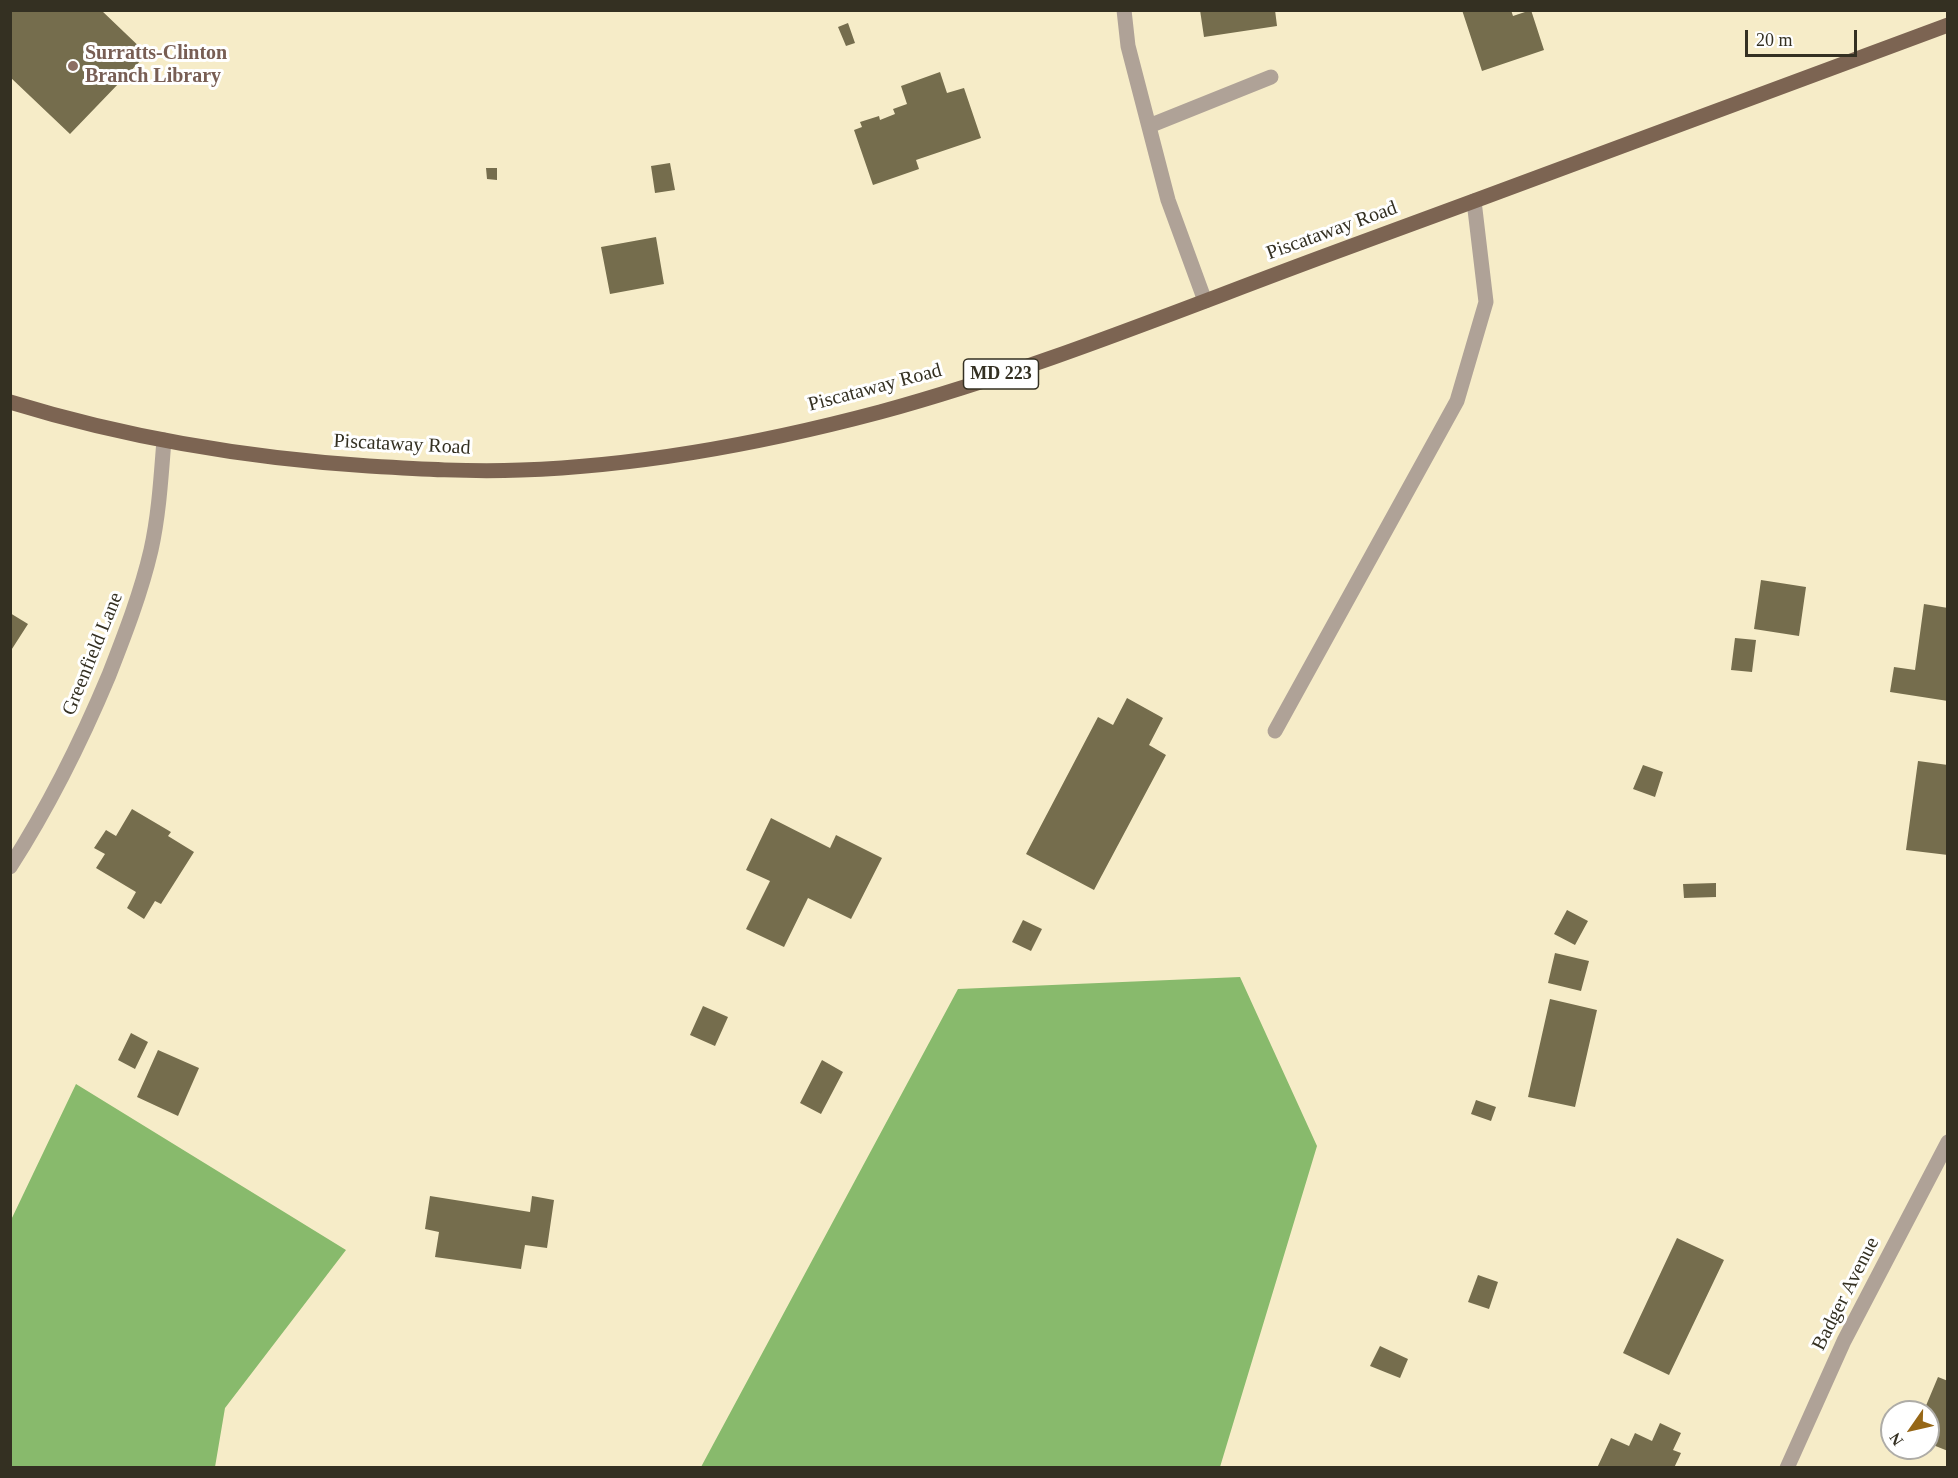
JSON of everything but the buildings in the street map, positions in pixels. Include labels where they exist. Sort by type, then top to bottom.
[{"type":"main road","name":"Piscataway Road","points":[[10,402],[58,417],[164,440],[254,456],[438,470],[523,470],[630,461],[728,447],[880,412],[1119,335],[1947,25]]},
{"type":"street","points":[[1124,10],[1128,46],[1168,200],[1205,302]]},
{"type":"street","points":[[1149,126],[1271,77]]},
{"type":"street","points":[[1275,731],[1457,401],[1486,302],[1474,201]]},
{"type":"street","name":"Greenfield Lane","points":[[10,867],[64,776],[93,714],[137,603],[151,549],[158,508],[164,440]]},
{"type":"street","name":"Badger Avenue","points":[[1787,1467],[1844,1341],[1947,1142]]},
{"type":"green space","points":[[1240,977],[1317,1146],[1220,1467],[701,1467],[958,989]]},
{"type":"green space","points":[[76,1084],[346,1250],[225,1408],[215,1467],[11,1467],[11,1220]]},
{"type":"place","name":"Surratts-Clinton Branch Library","points":[[73,66]]}]
